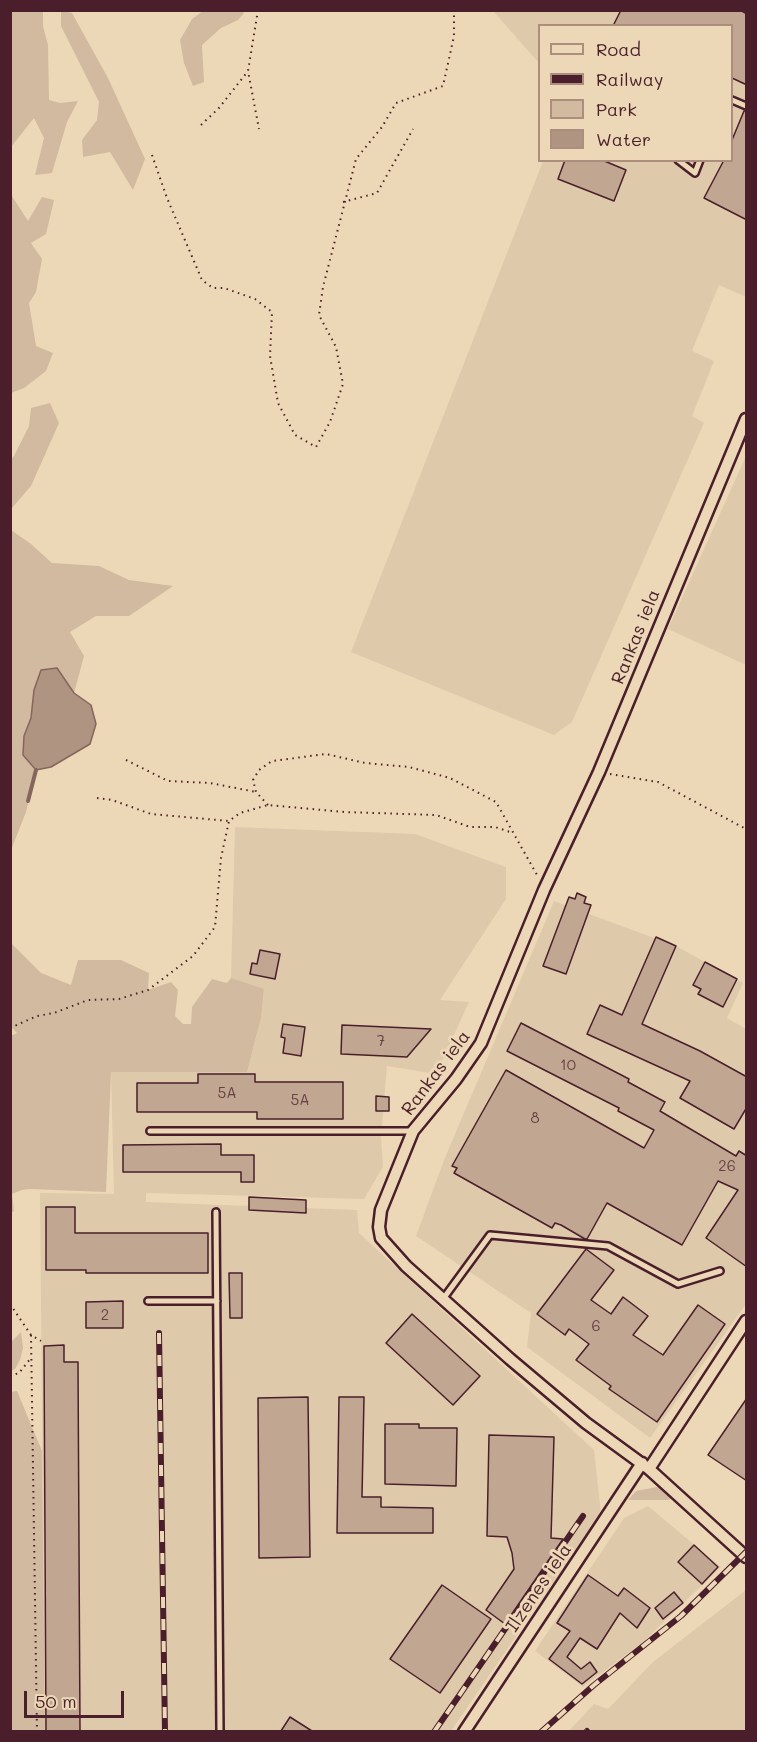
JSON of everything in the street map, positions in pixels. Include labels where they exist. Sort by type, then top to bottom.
[{"type":"street","name":"Rankas iela","points":[[747,418],[599,772],[544,891],[481,1042],[456,1079],[413,1131],[381,1210],[380,1227],[381,1238],[406,1266],[578,1416],[646,1466],[747,1557]]},
{"type":"street","name":"Ilzenes iela","points":[[464,1731],[747,1321]]},
{"type":"lane","points":[[733,100],[747,106]]},
{"type":"lane","points":[[681,162],[695,173],[699,162]]},
{"type":"lane","points":[[150,1131],[413,1131]]},
{"type":"lane","points":[[216,1212],[220,1731]]},
{"type":"lane","points":[[443,1299],[490,1235],[608,1246],[678,1284],[720,1272]]},
{"type":"lane","points":[[148,1301],[217,1301]]},
{"type":"path","points":[[258,10],[248,71],[259,129]]},
{"type":"path","points":[[152,155],[167,198],[202,280],[213,288],[224,288],[255,299],[272,312],[270,356],[278,403],[294,435],[316,447],[330,422],[343,384],[336,347],[319,315],[323,287],[356,159],[382,127],[396,103],[443,86],[454,36],[454,10]]},
{"type":"path","points":[[201,125],[219,108],[248,71]]},
{"type":"path","points":[[344,202],[377,193],[413,129]]},
{"type":"path","points":[[268,805],[256,792],[253,780],[259,770],[272,760],[326,754],[365,763],[409,767],[450,778],[496,802],[531,861],[544,891]]},
{"type":"path","points":[[126,760],[168,782],[210,783],[256,792]]},
{"type":"path","points":[[599,772],[658,782],[747,829]]},
{"type":"path","points":[[97,798],[112,800],[152,814],[229,821],[240,813],[268,805],[344,812],[436,815],[470,827],[495,827],[513,833]]},
{"type":"path","points":[[10,1028],[37,1016],[54,1013],[88,1000],[120,999],[148,990],[193,956],[215,927],[221,858],[229,821]]},
{"type":"path","points":[[10,1304],[31,1335],[41,1341]]},
{"type":"path","points":[[31,1335],[37,1731]]},
{"type":"path","points":[[10,1376],[19,1373],[31,1358]]},
{"type":"shaded area","points":[[493,11],[746,11],[746,297],[719,285],[692,351],[714,361],[692,416],[704,423],[572,722],[554,735],[351,652],[543,162],[733,162],[733,24],[538,24],[538,62]]},
{"type":"shaded area","points":[[746,456],[746,665],[668,629]]},
{"type":"shaded area","points":[[235,827],[415,834],[506,867],[506,899],[440,1000],[469,1002],[436,1074],[387,1066],[381,1137],[383,1167],[364,1199],[146,1193],[146,1202],[357,1210],[359,1233],[594,1450],[601,1513],[451,1731],[45,1731],[40,1193],[114,1194],[111,1072],[247,1072],[261,1018],[264,990],[231,978]]},
{"type":"shaded area","points":[[554,901],[676,946],[743,983],[727,1018],[746,1029],[746,1304],[650,1438],[527,1347],[531,1313],[416,1236],[444,1160]]},
{"type":"shaded area","points":[[648,1506],[721,1567],[643,1642],[583,1687],[535,1651],[624,1518]]},
{"type":"shaded area","points":[[746,1590],[746,1731],[569,1731],[594,1704],[608,1709],[653,1662]]},
{"type":"green space","points":[[11,10],[43,11],[43,26],[48,45],[49,100],[60,103],[78,101],[67,122],[52,173],[35,175],[44,138],[34,118],[11,147]]},
{"type":"green space","points":[[61,11],[72,13],[108,78],[145,159],[133,190],[110,152],[83,157],[82,140],[97,120],[99,102],[61,26]]},
{"type":"green space","points":[[203,11],[243,11],[244,13],[238,20],[221,28],[202,45],[204,82],[193,86],[184,63],[180,40],[192,19]]},
{"type":"green space","points":[[10,193],[28,221],[42,197],[54,200],[46,234],[31,243],[42,259],[36,292],[29,303],[36,346],[53,353],[46,371],[24,388],[11,393]]},
{"type":"green space","points":[[50,403],[59,423],[31,486],[11,509],[11,459],[29,426],[31,408]]},
{"type":"green space","points":[[11,530],[52,563],[99,566],[129,580],[173,586],[129,616],[96,616],[70,632],[84,656],[74,693],[57,669],[34,690],[31,718],[24,736],[23,755],[36,770],[26,812],[11,850]]},
{"type":"green space","points":[[10,942],[41,973],[71,985],[78,960],[121,960],[149,973],[148,990],[171,982],[178,990],[175,1016],[183,1024],[191,1024],[192,1007],[212,979],[227,983],[231,978],[264,989],[261,1018],[247,1072],[111,1072],[106,1192],[22,1190],[12,1194],[14,1211],[11,1213],[10,1036],[17,1033],[11,1027]]},
{"type":"green space","points":[[21,1332],[23,1348],[20,1360],[15,1369],[11,1371],[11,1339],[12,1341]]},
{"type":"green space","points":[[17,1391],[42,1451],[45,1731],[11,1731],[10,1392]]},
{"type":"green space","points":[[662,1488],[673,1498],[628,1500],[636,1491]]},
{"type":"water","points":[[57,668],[74,693],[91,705],[96,724],[90,744],[51,767],[36,770],[23,755],[24,736],[31,718],[34,690],[41,670]]},
{"type":"building","points":[[621,10],[740,10],[747,14],[747,85],[733,78],[733,24],[614,24]]},
{"type":"building","points":[[744,111],[747,111],[747,220],[704,198],[723,162],[733,162],[733,138]]},
{"type":"building","points":[[564,162],[607,162],[626,170],[614,201],[558,179]]},
{"type":"building","points":[[577,893],[586,897],[584,903],[591,905],[566,974],[543,966],[569,897],[575,899]]},
{"type":"building","points":[[656,937],[676,946],[642,1024],[700,1051],[747,1077],[747,1107],[734,1129],[680,1098],[690,1081],[587,1034],[600,1005],[622,1015]]},
{"type":"building","points":[[260,950],[280,954],[275,979],[250,974],[252,963],[257,964]]},
{"type":"building","points":[[705,962],[737,979],[723,1007],[698,994],[701,989],[693,985]]},
{"type":"building","points":[[521,1023],[629,1079],[628,1082],[665,1102],[660,1111],[736,1156],[739,1151],[747,1156],[747,1267],[706,1238],[738,1190],[718,1181],[682,1245],[607,1203],[585,1239],[555,1223],[552,1228],[454,1173],[457,1168],[452,1166],[506,1070],[644,1148],[654,1130],[618,1111],[619,1108],[507,1051]]},
{"type":"building","points":[[283,1024],[305,1027],[301,1056],[283,1053],[285,1038],[281,1037]]},
{"type":"building","points":[[342,1025],[431,1029],[407,1057],[341,1054]]},
{"type":"building","points":[[198,1074],[255,1074],[255,1082],[343,1082],[343,1119],[257,1119],[257,1112],[137,1112],[137,1083],[198,1083]]},
{"type":"building","points":[[376,1096],[389,1097],[389,1111],[376,1111]]},
{"type":"building","points":[[221,1144],[221,1155],[254,1155],[254,1182],[241,1182],[241,1172],[123,1172],[123,1145]]},
{"type":"building","points":[[249,1197],[306,1200],[306,1213],[249,1210]]},
{"type":"building","points":[[46,1207],[75,1207],[75,1233],[208,1233],[208,1273],[86,1273],[86,1270],[46,1270]]},
{"type":"building","points":[[586,1249],[614,1270],[591,1300],[611,1314],[623,1297],[648,1316],[633,1335],[663,1355],[698,1305],[725,1324],[657,1422],[609,1389],[611,1386],[576,1360],[589,1344],[569,1329],[565,1335],[537,1314]]},
{"type":"building","points":[[229,1273],[242,1273],[242,1318],[230,1318]]},
{"type":"building","points":[[123,1301],[123,1328],[86,1328],[86,1302]]},
{"type":"building","points":[[412,1314],[480,1376],[453,1405],[386,1343]]},
{"type":"building","points":[[64,1345],[64,1362],[78,1362],[80,1731],[46,1731],[44,1346]]},
{"type":"building","points":[[308,1397],[310,1557],[259,1558],[258,1398]]},
{"type":"building","points":[[339,1397],[364,1397],[362,1497],[381,1497],[381,1507],[433,1508],[433,1533],[337,1533]]},
{"type":"building","points":[[747,1398],[747,1481],[708,1455]]},
{"type":"building","points":[[385,1424],[419,1424],[419,1428],[457,1428],[456,1486],[385,1484]]},
{"type":"building","points":[[489,1435],[554,1437],[551,1538],[563,1539],[505,1624],[486,1610],[514,1569],[507,1537],[487,1536]]},
{"type":"building","points":[[694,1545],[718,1567],[702,1584],[678,1562]]},
{"type":"building","points":[[588,1575],[618,1596],[624,1588],[650,1608],[637,1628],[620,1613],[597,1649],[580,1638],[567,1657],[581,1669],[590,1662],[597,1672],[582,1684],[549,1659],[570,1631],[557,1623]]},
{"type":"building","points":[[442,1585],[491,1619],[440,1693],[390,1659]]},
{"type":"building","points":[[674,1592],[683,1603],[663,1619],[655,1608]]},
{"type":"building","points":[[290,1717],[312,1731],[281,1731]]},
{"type":"waterway","points":[[28,801],[36,770]]},
{"type":"railway","points":[[159,1333],[165,1732]]},
{"type":"railway","points":[[434,1732],[583,1516]]},
{"type":"railway","points":[[541,1732],[594,1685],[681,1616],[746,1552]]}]
